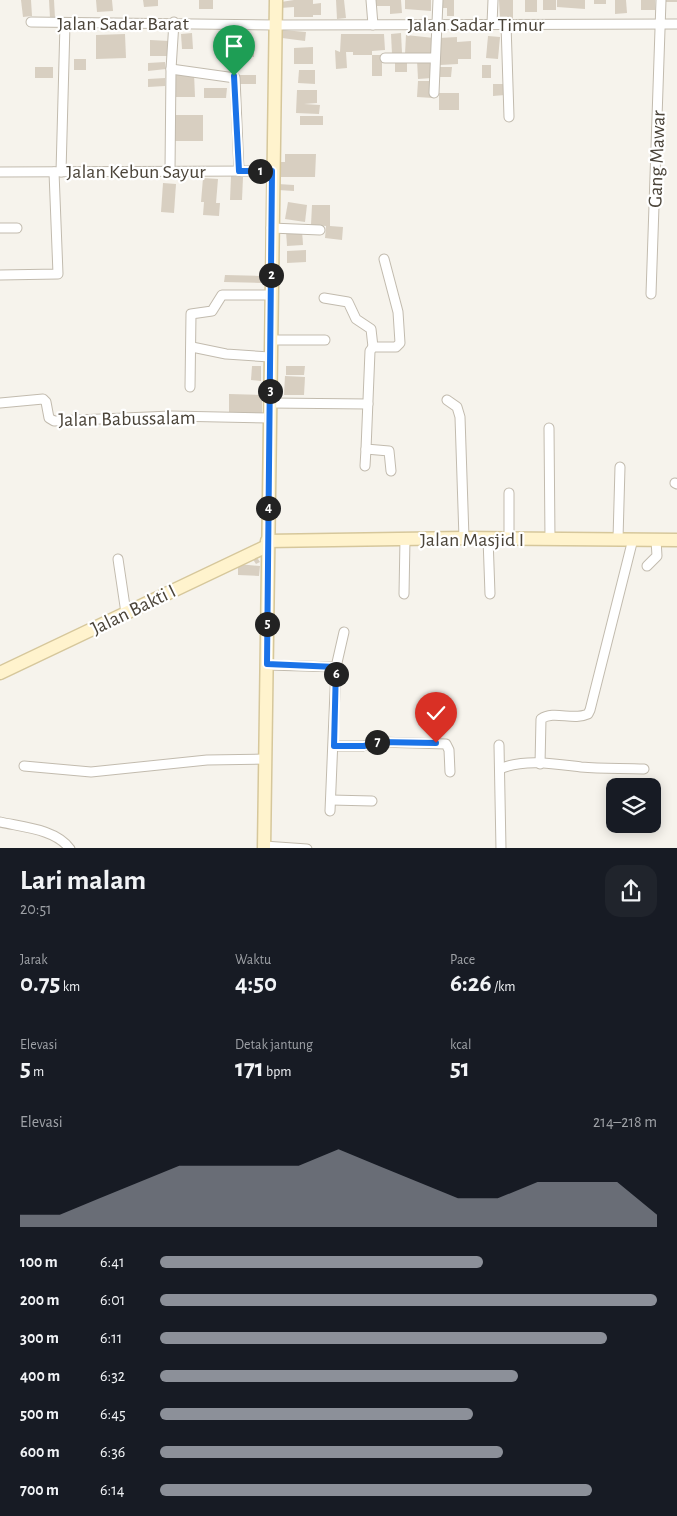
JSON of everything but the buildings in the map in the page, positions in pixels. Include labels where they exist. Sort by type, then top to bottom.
[{"type":"main road","points":[[264,847],[271,228],[276,0]]},
{"type":"main road","name":"Jalan Masjid I","points":[[267,543],[464,538],[677,540]]},
{"type":"main road","name":"Jalan Bakti I","points":[[0,673],[267,543]]},
{"type":"street","points":[[371,0],[373,25]]},
{"type":"street","points":[[434,93],[438,0]]},
{"type":"street","points":[[492,24],[494,0]]},
{"type":"street","name":"Gang Mawar","points":[[651,294],[661,0]]},
{"type":"street","name":"Jalan Sadar Barat","points":[[31,22],[64,24],[174,22],[276,25]]},
{"type":"street","points":[[170,170],[171,70],[174,22]]},
{"type":"street","points":[[0,275],[58,274],[57,172],[64,24]]},
{"type":"street","points":[[506,24],[509,117]]},
{"type":"street","name":"Jalan Sadar Timur","points":[[276,25],[677,24]]},
{"type":"street","points":[[385,58],[435,58]]},
{"type":"street","points":[[171,70],[235,78],[239,171]]},
{"type":"street","name":"Jalan Kebun Sayur","points":[[0,172],[272,171]]},
{"type":"street","points":[[0,228],[17,228]]},
{"type":"street","points":[[271,228],[320,230]]},
{"type":"street","points":[[372,347],[396,347],[400,343],[398,312],[384,258]]},
{"type":"street","points":[[190,387],[191,314],[212,312],[222,295],[271,295]]},
{"type":"street","points":[[324,298],[350,304],[356,319],[371,329],[372,347],[370,351],[365,466]]},
{"type":"street","points":[[270,340],[325,340]]},
{"type":"street","points":[[192,347],[226,354],[270,357]]},
{"type":"street","name":"Jalan Babussalam","points":[[0,403],[43,399],[46,402],[49,418],[54,421],[172,416],[270,418]]},
{"type":"street","points":[[446,400],[457,407],[460,417],[464,538]]},
{"type":"street","points":[[270,403],[368,404]]},
{"type":"street","points":[[549,428],[550,539]]},
{"type":"street","points":[[366,449],[388,450],[391,471]]},
{"type":"street","points":[[618,540],[620,467]]},
{"type":"street","points":[[509,493],[509,538]]},
{"type":"street","points":[[488,538],[490,594]]},
{"type":"street","points":[[404,594],[405,539]]},
{"type":"street","points":[[540,764],[541,719],[550,716],[579,717],[588,714],[590,710],[633,539]]},
{"type":"street","points":[[647,566],[657,556],[656,540]]},
{"type":"street","points":[[118,559],[126,613]]},
{"type":"street","points":[[330,811],[336,667],[344,632]]},
{"type":"street","points":[[267,664],[336,667]]},
{"type":"street","points":[[334,746],[364,746],[379,742],[446,744],[449,750],[450,772]]},
{"type":"street","points":[[499,745],[500,848]]},
{"type":"street","points":[[24,766],[91,772],[207,760],[265,759]]},
{"type":"street","points":[[500,769],[509,766],[540,764],[644,769]]},
{"type":"street","points":[[330,800],[372,801]]},
{"type":"street","points":[[0,822],[46,832],[67,844],[70,848]]},
{"type":"street","points":[[264,847],[307,848]]},
{"type":"route","points":[[234,76],[236,80],[239,171],[272,171],[267,664],[336,667],[334,746],[364,746],[379,742],[436,743]]}]
